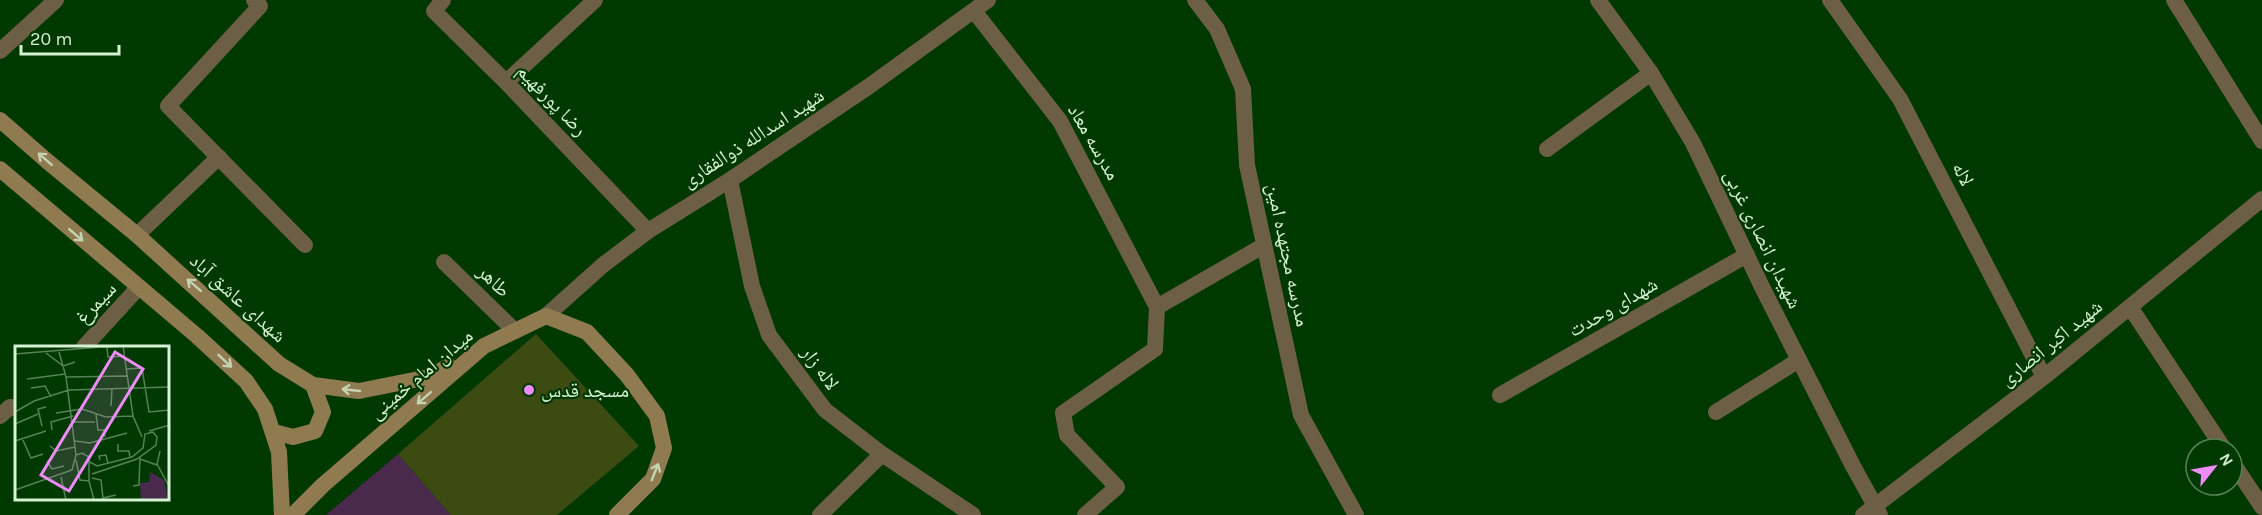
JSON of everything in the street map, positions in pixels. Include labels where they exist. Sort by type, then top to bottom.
[{"type":"main road","name":"شهدای عاشق آباد","points":[[0,120],[137,235],[279,364],[313,385],[359,392],[429,377],[484,346]]},
{"type":"main road","points":[[0,170],[197,336],[246,381],[265,409],[274,432],[279,452],[282,515]]},
{"type":"main road","points":[[546,316],[587,332],[627,375],[657,416],[664,448],[653,479],[617,515]]},
{"type":"main road","name":"میدان امام خمینی","points":[[293,515],[323,484],[484,346],[546,316]]},
{"type":"main road","points":[[274,432],[293,436],[315,431],[323,412],[313,385]]},
{"type":"street","points":[[0,51],[56,0]]},
{"type":"street","points":[[254,0],[260,6],[168,106],[305,245]]},
{"type":"street","name":"رضا پورفهیم","points":[[443,0],[434,11],[506,82],[648,231]]},
{"type":"street","points":[[506,82],[595,0]]},
{"type":"street","name":"شهید اسدالله ذوالفقاری","points":[[546,316],[603,265],[648,231],[730,180],[868,87],[988,0]]},
{"type":"street","name":"مدرسه مجتهده امین","points":[[1196,0],[1217,29],[1243,89],[1247,165],[1301,415],[1356,515]]},
{"type":"street","name":"شهیدان انصاری غربی","points":[[1598,0],[1651,73],[1693,142],[1872,512]]},
{"type":"street","name":"لاله","points":[[1830,0],[1900,99],[2044,377]]},
{"type":"street","points":[[2174,0],[2262,141]]},
{"type":"street","name":"مدرسه معاد","points":[[974,10],[1060,121],[1157,307]]},
{"type":"street","points":[[1547,149],[1651,73]]},
{"type":"street","points":[[137,235],[219,157]]},
{"type":"street","name":"لاله زار","points":[[730,180],[752,286],[769,335],[825,410],[882,454],[973,515]]},
{"type":"street","name":"شهید اکبر انصاری","points":[[1872,512],[2044,377],[2262,199]]},
{"type":"street","points":[[1085,515],[1117,487],[1067,435],[1063,413],[1155,349],[1157,307],[1263,246]]},
{"type":"street","name":"شهدای وحدت","points":[[1500,395],[1747,255]]},
{"type":"street","name":"طاهر","points":[[444,262],[515,331]]},
{"type":"street","name":"سیمرغ","points":[[85,346],[138,288]]},
{"type":"street","points":[[2130,307],[2216,437]]},
{"type":"street","points":[[1716,412],[1799,360]]},
{"type":"street","points":[[0,416],[10,407],[15,408]]},
{"type":"street","points":[[820,515],[882,454]]},
{"type":"street","points":[[2244,480],[2262,508],[2251,515]]},
{"type":"shaded area","points":[[398,454],[451,515],[326,515]]},
{"type":"building","name":"مسجد قدس","points":[[536,334],[639,446],[557,515],[451,515],[398,454]]},
{"type":"place","name":"مسجد قدس","points":[[529,390]]}]
